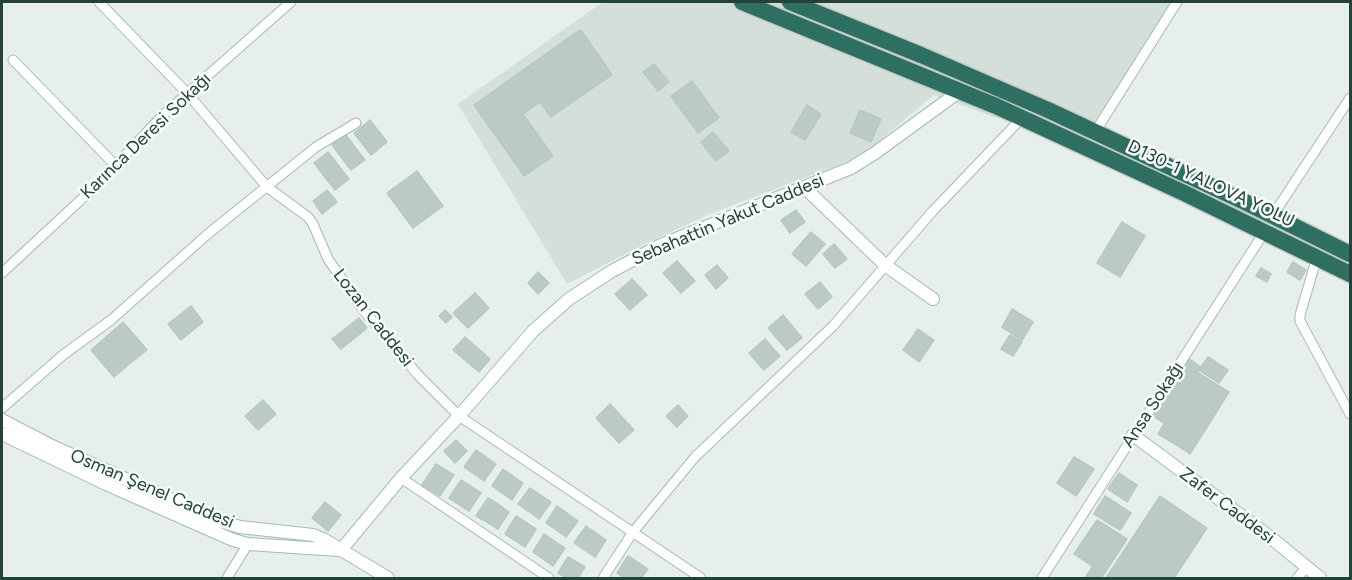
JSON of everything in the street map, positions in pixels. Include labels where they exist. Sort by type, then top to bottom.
[{"type":"highway","name":"D130-1 YALOVA YOLU","points":[[741,2],[1046,129],[1262,235],[1317,257],[1350,274]]},
{"type":"highway","points":[[790,2],[921,55],[1053,113],[1350,254]]},
{"type":"street","name":"Lozan Caddesi","points":[[99,2],[187,93],[267,187],[308,217],[328,259],[364,311],[418,375],[459,416],[701,579]]},
{"type":"street","name":"Karınca Deresi Sokağı","points":[[2,273],[116,166],[148,130],[187,93],[291,2]]},
{"type":"street","points":[[1095,132],[1177,2]]},
{"type":"street","points":[[13,60],[116,166]]},
{"type":"street","points":[[956,93],[1262,235]]},
{"type":"street","name":"Sebahattin Yakut Caddesi","points":[[341,550],[401,478],[544,320],[581,290],[661,244],[851,168],[864,161],[956,93]]},
{"type":"street","points":[[1273,216],[1350,98]]},
{"type":"street","points":[[2,408],[63,354],[111,320],[210,233],[316,147],[356,123]]},
{"type":"street","points":[[603,579],[633,532],[695,457],[833,326],[885,265],[1017,123]]},
{"type":"street","points":[[804,187],[885,265],[933,299]]},
{"type":"street","name":"Ansa Sokağı","points":[[1042,579],[1262,235]]},
{"type":"street","points":[[1317,257],[1300,321],[1350,414]]},
{"type":"street","name":"Osman Şenel Caddesi","points":[[2,420],[52,446],[217,520],[253,530],[313,535],[323,539],[388,579]]},
{"type":"street","name":"Osman Şenel Caddesi","points":[[2,434],[233,540],[248,544],[341,550]]},
{"type":"street","name":"Zafer Caddesi","points":[[1133,435],[1270,537],[1320,579]]},
{"type":"street","points":[[401,478],[549,579]]},
{"type":"street","points":[[227,579],[248,544]]},
{"type":"street","points":[[1297,579],[1307,567]]},
{"type":"shaded area","points":[[603,2],[1177,2],[1087,147],[1040,126],[994,117],[934,95],[868,150],[847,162],[712,213],[567,284],[458,104]]},
{"type":"building","points":[[581,30],[601,59],[585,70],[564,41]]},
{"type":"building","points":[[564,41],[585,70],[523,114],[553,156],[524,176],[474,105]]},
{"type":"building","points":[[601,59],[612,75],[551,117],[540,102]]},
{"type":"building","points":[[654,64],[669,82],[658,91],[643,72]]},
{"type":"building","points":[[692,81],[719,118],[698,133],[671,96]]},
{"type":"building","points":[[807,105],[821,114],[805,140],[791,132]]},
{"type":"building","points":[[860,110],[881,119],[871,142],[850,133]]},
{"type":"building","points":[[370,120],[387,142],[371,155],[354,133]]},
{"type":"building","points":[[713,132],[729,151],[716,161],[701,142]]},
{"type":"building","points":[[345,134],[365,160],[351,170],[332,145]]},
{"type":"building","points":[[328,152],[349,179],[335,190],[314,163]]},
{"type":"building","points":[[417,171],[443,206],[413,228],[387,193]]},
{"type":"building","points":[[327,190],[337,202],[322,214],[313,201]]},
{"type":"building","points":[[796,210],[805,222],[790,233],[781,220]]},
{"type":"building","points":[[1122,222],[1145,236],[1120,277],[1097,263]]},
{"type":"building","points":[[811,232],[825,244],[806,266],[792,254]]},
{"type":"building","points":[[834,244],[847,259],[835,268],[823,254]]},
{"type":"building","points":[[677,261],[695,281],[681,293],[663,273]]},
{"type":"building","points":[[1293,262],[1306,270],[1300,280],[1287,272]]},
{"type":"building","points":[[717,265],[728,278],[716,289],[705,275]]},
{"type":"building","points":[[1261,268],[1271,274],[1267,282],[1256,276]]},
{"type":"building","points":[[538,272],[549,283],[538,294],[528,283]]},
{"type":"building","points":[[632,279],[647,295],[630,310],[615,294]]},
{"type":"building","points":[[820,282],[832,297],[818,309],[805,294]]},
{"type":"building","points":[[475,293],[489,308],[468,328],[453,313]]},
{"type":"building","points":[[191,306],[203,322],[181,340],[168,324]]},
{"type":"building","points":[[1012,309],[1033,322],[1022,340],[1002,327]]},
{"type":"building","points":[[445,310],[452,317],[446,323],[439,316]]},
{"type":"building","points":[[783,315],[802,338],[787,350],[768,328]]},
{"type":"building","points":[[359,318],[367,328],[341,349],[332,339]]},
{"type":"building","points":[[123,322],[147,350],[128,365],[105,338]]},
{"type":"building","points":[[918,329],[934,340],[919,362],[903,350]]},
{"type":"building","points":[[1010,335],[1022,342],[1013,356],[1001,349]]},
{"type":"building","points":[[465,337],[490,359],[479,372],[453,350]]},
{"type":"building","points":[[105,338],[128,365],[114,377],[91,350]]},
{"type":"building","points":[[765,339],[780,356],[764,370],[749,353]]},
{"type":"building","points":[[1208,357],[1228,370],[1219,383],[1199,370]]},
{"type":"building","points":[[1188,358],[1201,367],[1165,424],[1153,416]]},
{"type":"building","points":[[1197,372],[1214,383],[1175,444],[1158,434]]},
{"type":"building","points":[[1214,383],[1229,392],[1190,454],[1175,444]]},
{"type":"building","points":[[263,400],[276,414],[258,430],[245,416]]},
{"type":"building","points":[[610,404],[634,430],[619,443],[596,418]]},
{"type":"building","points":[[678,405],[688,416],[677,427],[666,416]]},
{"type":"building","points":[[456,440],[467,451],[455,463],[444,451]]},
{"type":"building","points":[[476,450],[486,457],[474,474],[464,467]]},
{"type":"building","points":[[486,457],[496,464],[484,481],[474,474]]},
{"type":"building","points":[[1074,457],[1094,469],[1076,496],[1057,483]]},
{"type":"building","points":[[436,464],[454,475],[440,496],[422,485]]},
{"type":"building","points":[[503,469],[523,483],[512,500],[492,486]]},
{"type":"building","points":[[1119,473],[1137,485],[1127,502],[1108,489]]},
{"type":"building","points":[[461,480],[481,493],[469,511],[449,498]]},
{"type":"building","points":[[530,488],[551,502],[539,519],[518,504]]},
{"type":"building","points":[[1105,496],[1131,513],[1120,530],[1094,514]]},
{"type":"building","points":[[1160,496],[1207,528],[1174,578],[1106,578]]},
{"type":"building","points":[[488,498],[498,504],[487,522],[476,516]]},
{"type":"building","points":[[325,502],[341,515],[328,531],[312,518]]},
{"type":"building","points":[[498,504],[509,512],[498,529],[487,522]]},
{"type":"building","points":[[557,506],[578,521],[566,537],[546,523]]},
{"type":"building","points":[[516,516],[536,529],[525,547],[505,534]]},
{"type":"building","points":[[1097,520],[1127,539],[1104,574],[1074,554]]},
{"type":"building","points":[[586,526],[606,540],[595,557],[574,543]]},
{"type":"building","points":[[544,534],[565,548],[553,566],[533,552]]},
{"type":"building","points":[[628,556],[636,561],[625,578],[617,573]]},
{"type":"building","points":[[568,557],[585,567],[578,578],[567,578],[558,573]]},
{"type":"building","points":[[636,561],[648,569],[641,578],[625,578]]},
{"type":"building","points":[[1093,566],[1104,574],[1101,578],[1085,578]]}]
